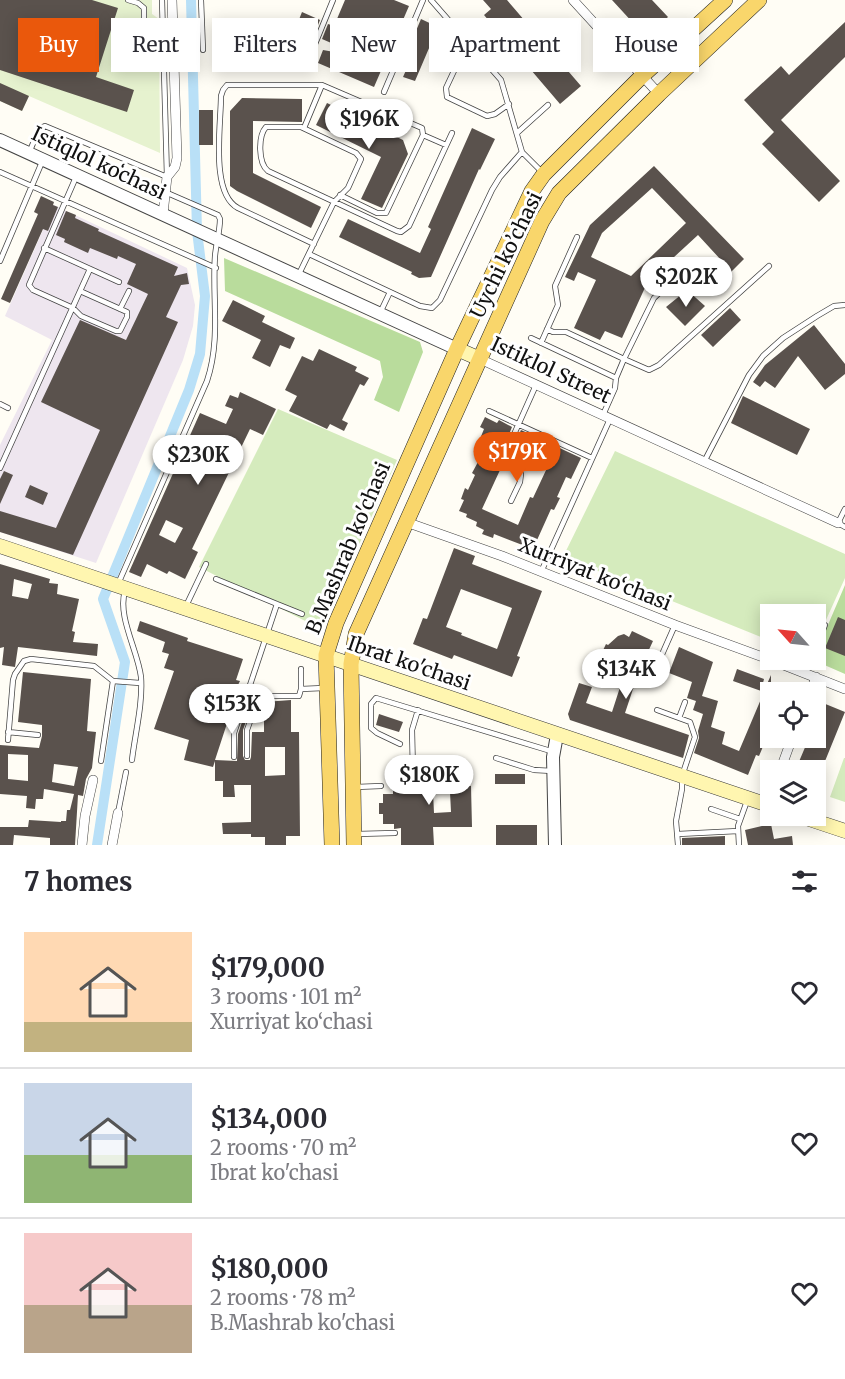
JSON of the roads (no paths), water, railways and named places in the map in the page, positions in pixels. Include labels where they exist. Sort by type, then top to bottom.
[{"type":"main road","name":"Uychi ko’chasi","points":[[457,349],[532,190],[544,174],[642,76],[725,0]]},
{"type":"main road","name":"Uychi ko’chasi","points":[[480,359],[542,220],[559,193],[759,0]]},
{"type":"main road","name":"Istiklol Street","points":[[457,349],[480,359]]},
{"type":"main road","name":"B.Mashrab ko'chasi","points":[[332,845],[326,655],[336,623],[457,349]]},
{"type":"main road","name":"B.Mashrab ko'chasi","points":[[354,839],[351,664],[356,634],[480,359]]},
{"type":"main road","name":"Ibrat ko'chasi","points":[[0,546],[557,735],[747,798],[760,800]]},
{"type":"main road","points":[[826,825],[845,831]]},
{"type":"street","points":[[163,214],[167,177],[175,167],[177,158],[172,0]]},
{"type":"street","points":[[573,0],[659,94]]},
{"type":"street","name":"Istiqlol koʻchasi","points":[[0,140],[217,239]]},
{"type":"street","name":"Istiklol Street","points":[[217,239],[457,349]]},
{"type":"street","name":"Istiklol Street","points":[[480,359],[841,525]]},
{"type":"street","name":"Xurriyat ko‘chasi","points":[[406,522],[760,656]]},
{"type":"street","name":"Xurriyat ko‘chasi","points":[[798,670],[845,689]]},
{"type":"street","points":[[814,682],[816,678]]},
{"type":"street","points":[[555,845],[553,771],[557,735]]},
{"type":"street","points":[[82,845],[85,816],[93,780]]},
{"type":"street","points":[[112,845],[118,813]]},
{"type":"lane","points":[[128,0],[135,1],[144,8],[144,18]]},
{"type":"lane","points":[[29,153],[39,129],[45,126],[167,177],[162,0]]},
{"type":"lane","points":[[201,0],[203,50]]},
{"type":"lane","points":[[318,37],[333,0]]},
{"type":"lane","points":[[384,92],[423,0]]},
{"type":"lane","points":[[431,0],[447,18]]},
{"type":"lane","points":[[453,72],[446,88],[447,97],[487,116],[495,114],[509,104]]},
{"type":"lane","points":[[494,72],[501,80],[522,152],[544,174]]},
{"type":"lane","points":[[314,244],[228,201],[220,178],[221,96],[227,85],[322,85],[418,126],[423,131],[386,213],[377,213],[340,195]]},
{"type":"lane","points":[[304,128],[322,85]]},
{"type":"lane","points":[[517,133],[548,105]]},
{"type":"lane","points":[[298,276],[334,202],[348,188],[360,163],[359,155],[304,128],[266,127],[262,133],[262,165],[268,171],[334,202],[397,231],[401,232],[406,230],[452,133]]},
{"type":"lane","points":[[423,135],[446,146]]},
{"type":"lane","points":[[309,254],[427,308],[436,305],[492,190],[522,152]]},
{"type":"lane","points":[[0,261],[43,159]]},
{"type":"lane","points":[[0,172],[214,267]]},
{"type":"lane","points":[[77,175],[30,280],[30,288],[73,308],[81,316],[118,332],[122,328],[128,314],[80,291]]},
{"type":"lane","points":[[132,760],[139,709],[138,683],[141,677],[119,586],[211,368],[217,317],[214,267],[220,219],[218,215],[165,192]]},
{"type":"lane","points":[[541,343],[558,305],[555,286],[577,237]]},
{"type":"lane","points":[[44,248],[119,282]]},
{"type":"lane","points":[[547,329],[553,332],[566,332],[649,370],[769,266]]},
{"type":"lane","points":[[541,572],[592,459],[615,388],[616,378],[624,359],[654,298],[686,267]]},
{"type":"lane","points":[[0,468],[90,269]]},
{"type":"lane","points":[[120,309],[129,291]]},
{"type":"lane","points":[[380,314],[390,292]]},
{"type":"lane","points":[[704,462],[749,375],[763,356],[783,338],[816,316],[834,306],[845,306]]},
{"type":"lane","points":[[531,338],[616,378]]},
{"type":"lane","points":[[512,501],[521,474],[507,450],[536,385]]},
{"type":"lane","points":[[0,404],[8,408]]},
{"type":"lane","points":[[489,411],[592,459]]},
{"type":"lane","points":[[841,525],[845,509]]},
{"type":"lane","points":[[185,608],[206,564]]},
{"type":"lane","points":[[216,579],[302,614]]},
{"type":"lane","points":[[234,757],[234,733],[277,604]]},
{"type":"lane","points":[[656,668],[675,625]]},
{"type":"lane","points":[[8,740],[13,680],[24,661],[31,659],[94,666],[115,682],[138,683]]},
{"type":"lane","points":[[247,756],[247,730],[258,699],[263,696],[299,696],[301,669]]},
{"type":"lane","points":[[101,761],[115,682]]},
{"type":"lane","points":[[301,688],[327,688]]},
{"type":"lane","points":[[399,744],[377,734],[371,728],[371,704],[376,698],[554,752]]},
{"type":"lane","points":[[680,718],[685,702]]},
{"type":"lane","points":[[412,772],[412,730],[418,710]]},
{"type":"lane","points":[[657,711],[690,722],[695,737],[682,776],[676,821],[678,845]]},
{"type":"lane","points":[[8,732],[38,735]]},
{"type":"lane","points":[[496,759],[534,770],[553,771]]},
{"type":"lane","points":[[118,813],[126,772]]},
{"type":"lane","points":[[353,787],[381,786]]},
{"type":"lane","points":[[739,845],[740,819],[747,798]]},
{"type":"lane","points":[[711,809],[740,819]]},
{"type":"lane","points":[[678,834],[738,831]]},
{"type":"lane","points":[[354,839],[395,833]]},
{"type":"waterway","points":[[97,845],[125,662],[103,599],[189,390],[200,354],[205,296],[197,231],[191,0]]}]
